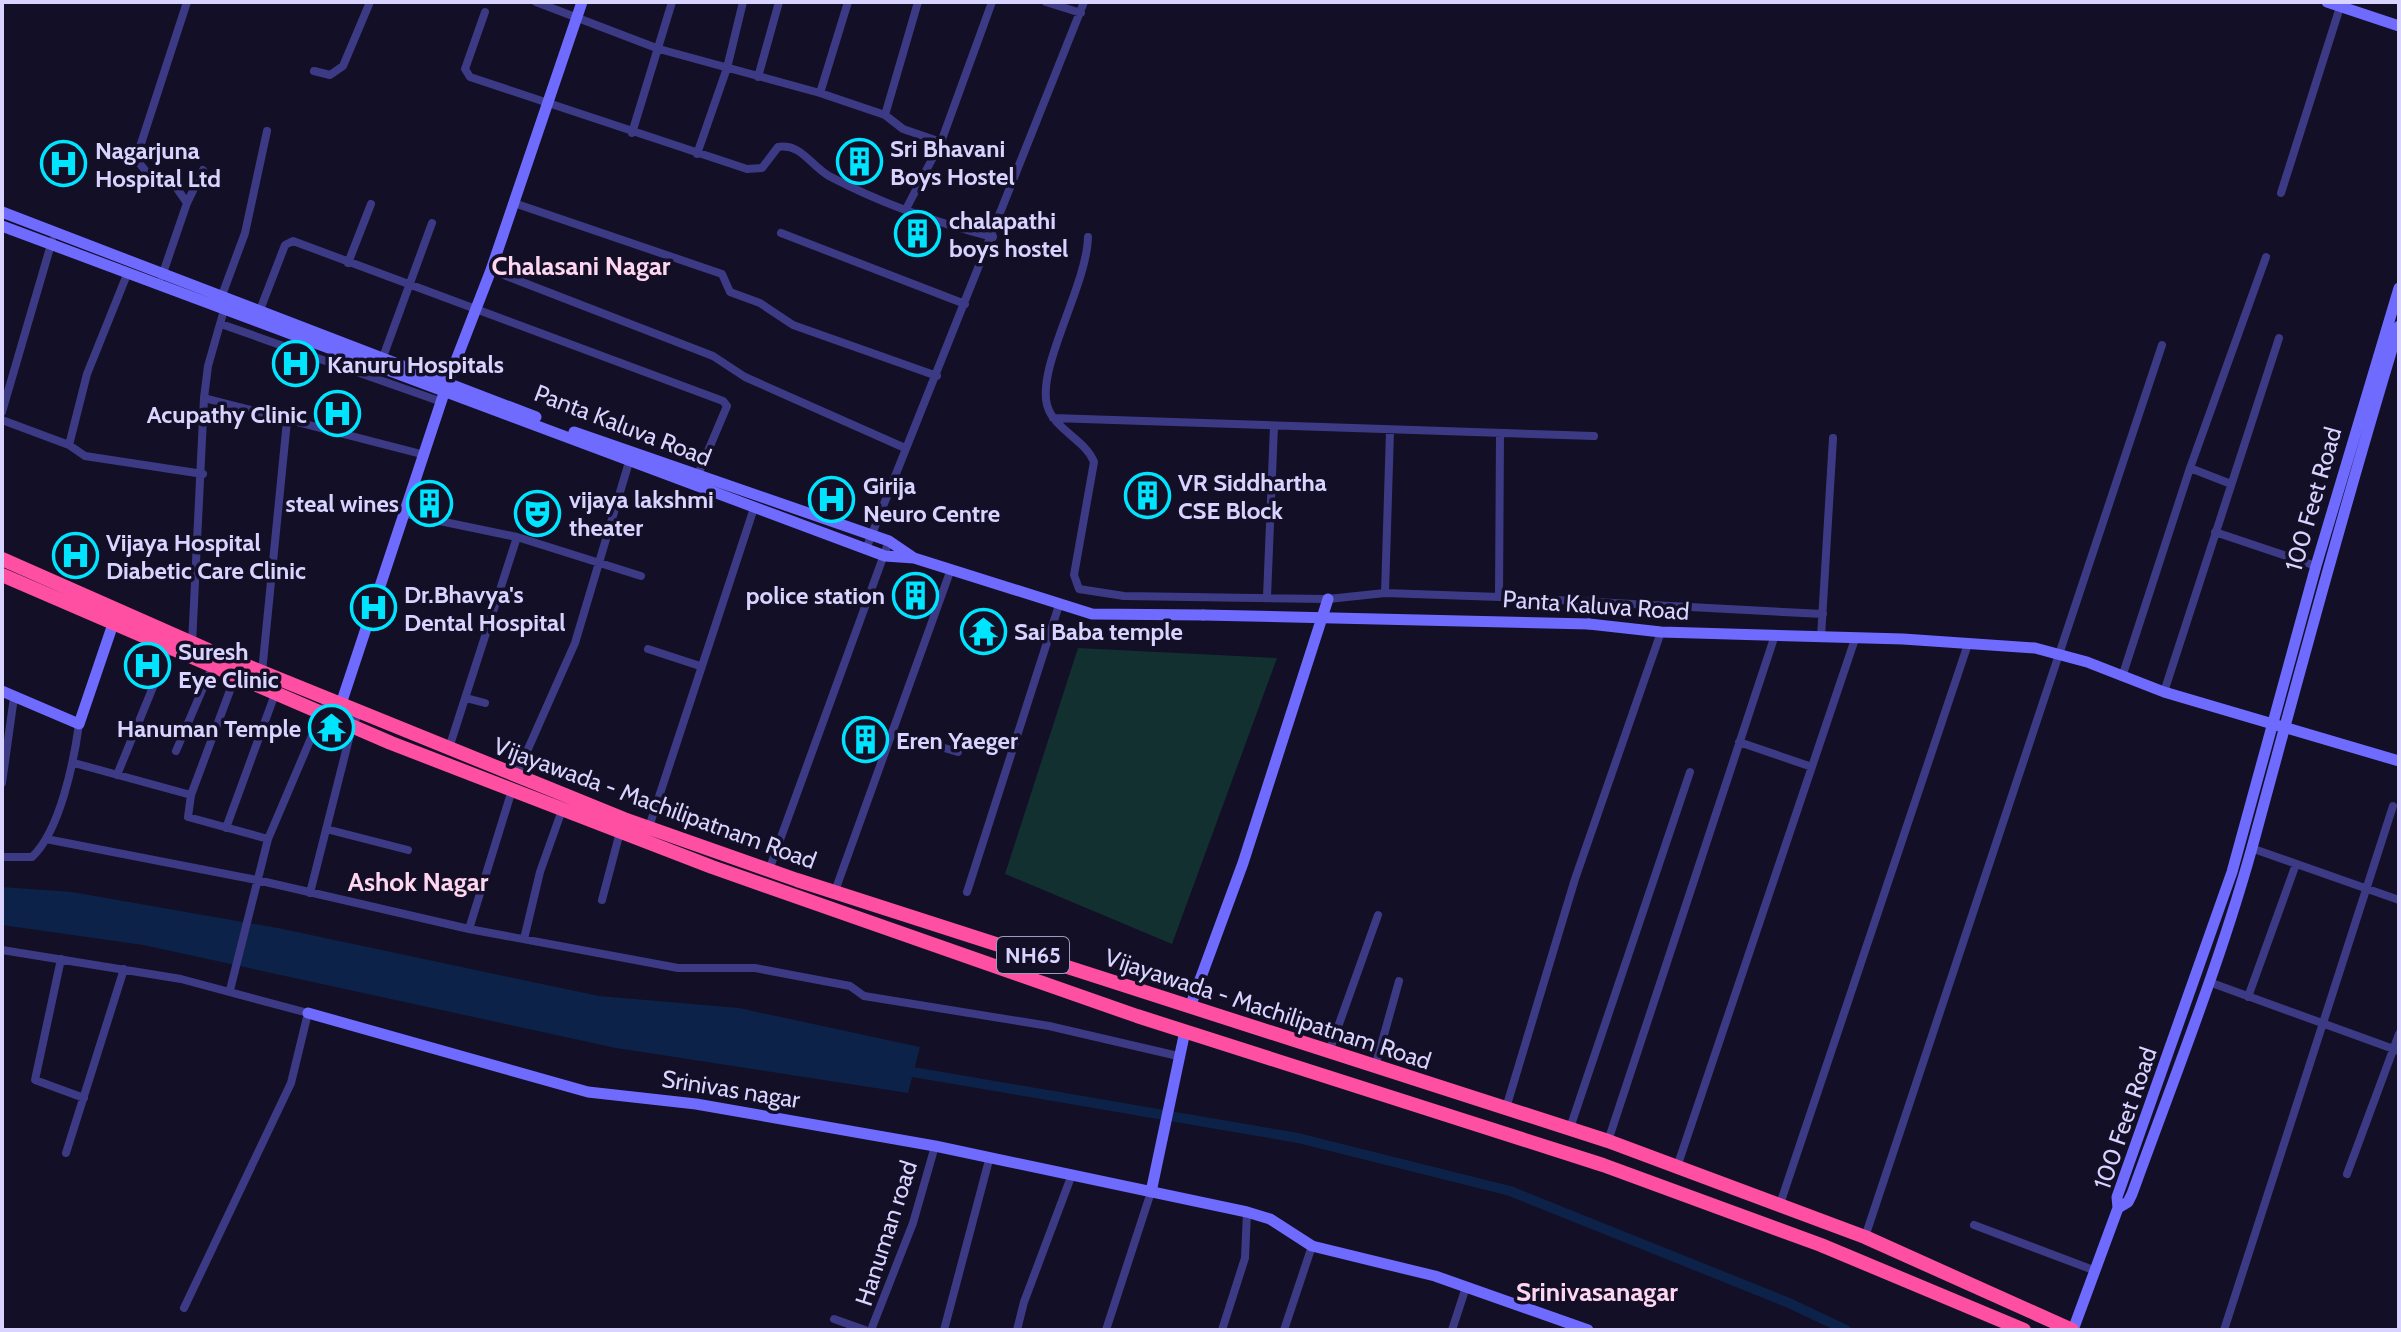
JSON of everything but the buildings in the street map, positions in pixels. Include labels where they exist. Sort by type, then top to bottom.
[{"type":"highway","name":"Vijayawada - Machilipatnam Road","points":[[2,559],[192,644],[449,749],[562,810],[1185,1031],[1603,1165],[1821,1245],[2024,1330]]},
{"type":"highway","name":"Vijayawada - Machilipatnam Road","points":[[2,575],[352,727],[769,870],[1608,1141],[1865,1237],[1987,1288],[2072,1330]]},
{"type":"highway","points":[[1975,1308],[1987,1288]]},
{"type":"street","points":[[187,2],[136,159],[153,180],[176,187],[187,203]]},
{"type":"street","points":[[314,71],[330,75],[343,66],[370,2]]},
{"type":"street","points":[[536,2],[659,49],[820,93],[885,115],[903,129],[941,142]]},
{"type":"street","points":[[336,719],[335,701],[406,514],[582,2]]},
{"type":"street","points":[[632,133],[672,2]]},
{"type":"street","points":[[697,154],[727,68],[743,2]]},
{"type":"street","points":[[758,77],[779,2]]},
{"type":"street","points":[[820,93],[848,2]]},
{"type":"street","points":[[885,115],[918,2]]},
{"type":"street","points":[[906,209],[941,142],[992,2]]},
{"type":"street","points":[[1046,2],[1081,13]]},
{"type":"street","points":[[866,549],[993,237],[1084,2]]},
{"type":"street","points":[[2327,2],[2399,26]]},
{"type":"street","points":[[2281,193],[2340,7]]},
{"type":"street","points":[[485,12],[466,74],[632,133],[754,169],[762,168],[778,147],[789,146],[798,149],[817,169],[843,183],[906,209],[993,237]]},
{"type":"street","points":[[221,298],[245,233],[267,131]]},
{"type":"street","points":[[162,276],[187,203],[203,170]]},
{"type":"street","points":[[514,203],[722,274],[730,292],[760,303],[793,325],[937,376]]},
{"type":"street","points":[[348,263],[371,204]]},
{"type":"street","name":"Panta Kaluva Road","points":[[2,212],[162,276],[383,357],[446,391],[629,462],[885,556],[914,558],[1092,614],[1589,624],[1661,632],[1968,644],[2060,653],[2164,692],[2399,761]]},
{"type":"street","points":[[383,357],[432,223]]},
{"type":"street","name":"Panta Kaluva Road","points":[[2,226],[446,391],[889,541],[914,558]]},
{"type":"street","points":[[2,412],[53,246],[52,232]]},
{"type":"street","points":[[781,233],[965,304]]},
{"type":"street","points":[[1088,237],[1086,265],[1049,372],[1047,405],[1053,418],[1087,449],[1094,462],[1074,575],[1079,589],[1124,596],[1328,599],[1385,593],[1823,614]]},
{"type":"street","points":[[260,310],[285,245],[293,241],[725,403],[723,417],[697,477]]},
{"type":"street","points":[[2122,677],[2190,468],[2266,257]]},
{"type":"street","points":[[491,270],[713,356],[745,377],[905,448]]},
{"type":"street","points":[[69,445],[87,374],[128,272]]},
{"type":"street","name":"100 Feet Road","points":[[2399,288],[2316,566],[2279,724],[2251,848],[2209,982],[2132,1194],[2128,1202],[2118,1208],[2117,1197],[2232,872],[2279,724],[2399,326]]},
{"type":"street","points":[[192,644],[203,474],[204,398],[208,366],[224,310]]},
{"type":"street","points":[[221,324],[446,391]]},
{"type":"street","points":[[2164,692],[2279,338]]},
{"type":"street","points":[[1865,1237],[2162,345]]},
{"type":"street","points":[[204,398],[425,455]]},
{"type":"street","points":[[1053,418],[1594,436]]},
{"type":"street","points":[[2,420],[69,445],[85,456],[203,474]]},
{"type":"street","points":[[262,672],[287,421]]},
{"type":"street","points":[[1267,597],[1274,426]]},
{"type":"street","points":[[1385,593],[1390,431]]},
{"type":"street","points":[[1499,597],[1500,434]]},
{"type":"street","points":[[1821,637],[1833,438]]},
{"type":"street","points":[[469,929],[514,784],[575,643],[602,562],[629,462]]},
{"type":"street","points":[[2190,468],[2231,484]]},
{"type":"street","points":[[649,827],[754,508]]},
{"type":"street","points":[[406,514],[517,537],[641,576]]},
{"type":"street","points":[[2215,532],[2316,566]]},
{"type":"street","points":[[449,749],[517,537]]},
{"type":"street","points":[[769,870],[889,541]]},
{"type":"street","points":[[835,891],[951,569]]},
{"type":"street","points":[[1190,1007],[1248,848],[1328,599]]},
{"type":"street","points":[[967,892],[1059,605]]},
{"type":"street","points":[[2,857],[32,857],[46,839],[74,763],[79,724],[113,624]]},
{"type":"street","points":[[1506,1108],[1575,879],[1661,632]]},
{"type":"street","points":[[1608,1141],[1775,635]]},
{"type":"street","points":[[1677,1167],[1855,639]]},
{"type":"street","points":[[1780,1204],[1968,644]]},
{"type":"street","points":[[117,775],[169,648]]},
{"type":"street","points":[[648,649],[700,666]]},
{"type":"street","points":[[176,751],[212,667]]},
{"type":"street","points":[[235,677],[191,795],[188,817],[268,839]]},
{"type":"street","points":[[2,691],[79,724]]},
{"type":"street","points":[[226,828],[275,694]]},
{"type":"street","points":[[2,783],[14,697]]},
{"type":"street","points":[[466,698],[485,703]]},
{"type":"street","points":[[230,990],[268,839],[321,713],[335,701]]},
{"type":"street","points":[[310,893],[352,727],[360,711]]},
{"type":"street","points":[[893,733],[958,752]]},
{"type":"street","points":[[1739,742],[1812,767]]},
{"type":"street","points":[[74,763],[191,795]]},
{"type":"street","points":[[1570,1128],[1690,772]]},
{"type":"street","points":[[2224,1330],[2393,806]]},
{"type":"street","points":[[524,939],[540,872],[562,810]]},
{"type":"street","points":[[326,829],[408,850]]},
{"type":"street","points":[[602,900],[620,832]]},
{"type":"street","points":[[46,839],[257,880],[469,929],[678,968],[755,968],[850,986],[864,996],[1049,1026],[1178,1056]]},
{"type":"street","points":[[2251,848],[2399,900]]},
{"type":"street","points":[[2248,997],[2296,864]]},
{"type":"street","points":[[1329,1053],[1378,915]]},
{"type":"street","points":[[2,950],[230,990],[308,1013],[285,1097],[184,1308]]},
{"type":"street","points":[[61,959],[35,1080],[84,1098]]},
{"type":"street","points":[[66,1153],[124,969]]},
{"type":"street","points":[[1375,1067],[1399,981]]},
{"type":"street","points":[[2209,982],[2396,1050]]},
{"type":"street","name":"Srinivas nagar","points":[[308,1013],[588,1092],[696,1104],[935,1146],[989,1160],[1247,1212],[1270,1219],[1312,1246],[1466,1287],[1588,1330]]},
{"type":"street","points":[[1106,1330],[1151,1192],[1185,1031]]},
{"type":"street","points":[[2347,1174],[2396,1050],[2399,1034]]},
{"type":"street","name":"Hanuman road","points":[[871,1330],[913,1223],[935,1146]]},
{"type":"street","points":[[944,1330],[989,1160]]},
{"type":"street","points":[[1017,1330],[1027,1291],[1071,1177]]},
{"type":"street","points":[[2072,1330],[2118,1208]]},
{"type":"street","points":[[1222,1330],[1245,1258],[1247,1212]]},
{"type":"street","points":[[1974,1225],[2096,1271]]},
{"type":"street","points":[[1284,1330],[1312,1246]]},
{"type":"street","points":[[1452,1330],[1466,1287]]},
{"type":"street","name":"Hanuman road","points":[[834,1319],[865,1330]]},
{"type":"green space","points":[[1078,648],[1277,658],[1172,944],[1005,874]]},
{"type":"water","points":[[2,887],[72,892],[278,928],[599,996],[739,1008],[920,1047],[908,1093],[616,1048],[143,945],[2,925]]},
{"type":"waterway","points":[[901,1070],[1298,1138],[1510,1191],[1789,1303],[1846,1330]]},
{"type":"place","name":"Sri Bhavani Boys Hostel","points":[[859,162]]},
{"type":"place","name":"Nagarjuna Hospital Ltd","points":[[64,164]]},
{"type":"place","name":"chalapathi boys hostel","points":[[918,234]]},
{"type":"place","name":"Kanuru Hospitals","points":[[296,364]]},
{"type":"place","name":"Acupathy Clinic","points":[[338,414]]},
{"type":"place","name":"VR Siddhartha CSE Block","points":[[1147,496]]},
{"type":"place","name":"Girija Neuro Centre","points":[[832,499]]},
{"type":"place","name":"steal wines","points":[[430,503]]},
{"type":"place","name":"vijaya lakshmi theater","points":[[538,513]]},
{"type":"place","name":"Vijaya Hospital Diabetic Care Clinic","points":[[75,556]]},
{"type":"place","name":"police station","points":[[916,595]]},
{"type":"place","name":"Dr.Bhavya's Dental Hospital","points":[[373,608]]},
{"type":"place","name":"Sai Baba temple","points":[[983,631]]},
{"type":"place","name":"Suresh Eye Clinic","points":[[147,665]]},
{"type":"place","name":"Hanuman Temple","points":[[332,728]]},
{"type":"place","name":"Eren Yaeger","points":[[865,740]]},
{"type":"district","name":"Chalasani Nagar","points":[[581,266]]},
{"type":"district","name":"Ashok Nagar","points":[[418,882]]},
{"type":"district","name":"Srinivasanagar","points":[[1597,1292]]}]
